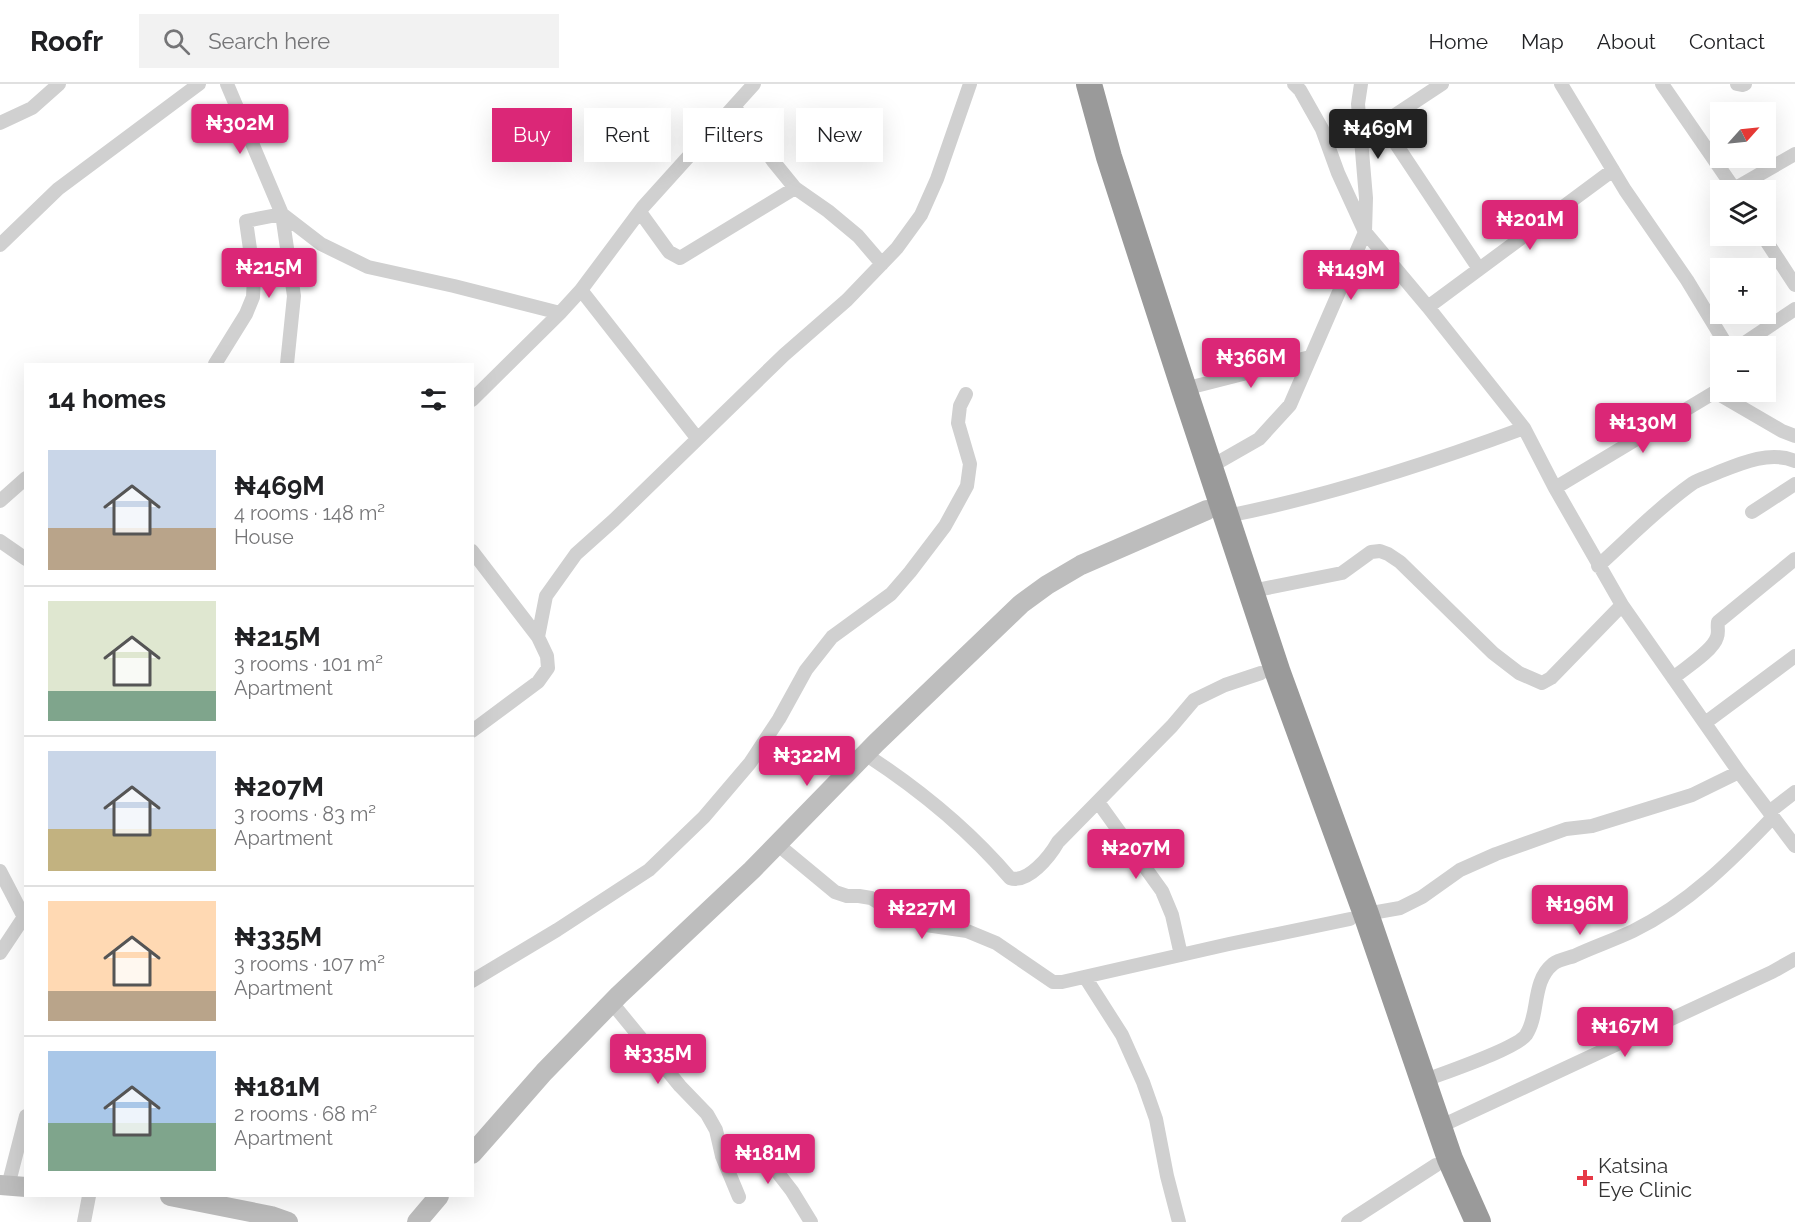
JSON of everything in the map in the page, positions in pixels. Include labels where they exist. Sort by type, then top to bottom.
[{"type":"highway","points":[[1073,84],[1184,389],[1210,467],[1217,513],[1252,591],[1373,962],[1436,1165],[1460,1222]]},
{"type":"highway","points":[[1089,84],[1101,160],[1217,513],[1237,596],[1261,673],[1358,916]]},
{"type":"highway","points":[[1373,962],[1423,1081],[1450,1159],[1478,1222]]},
{"type":"street","points":[[0,123],[32,108],[59,84]]},
{"type":"street","points":[[0,245],[58,189],[198,84]]},
{"type":"street","points":[[227,84],[282,214],[294,296],[287,363]]},
{"type":"street","points":[[474,398],[581,290],[640,212],[754,84]]},
{"type":"street","points":[[538,636],[546,596],[576,554],[614,520],[784,354],[847,300],[897,248],[921,215],[938,179],[970,84]]},
{"type":"street","points":[[1294,84],[1300,90],[1322,129],[1338,173],[1365,232],[1524,428],[1598,566],[1622,605],[1739,772],[1795,846]]},
{"type":"street","points":[[1210,467],[1259,439],[1290,405],[1365,232],[1366,198],[1358,104],[1361,84]]},
{"type":"street","points":[[1442,84],[1395,115],[1392,138],[1479,269]]},
{"type":"street","points":[[1561,84],[1613,170],[1687,279],[1721,336]]},
{"type":"street","points":[[1662,84],[1727,180]]},
{"type":"street","points":[[1737,84],[1745,84]]},
{"type":"street","points":[[734,106],[795,188],[858,236],[882,264]]},
{"type":"street","points":[[1750,180],[1795,153]]},
{"type":"street","points":[[1428,307],[1613,170]]},
{"type":"street","points":[[640,212],[669,252],[680,258],[795,188]]},
{"type":"street","points":[[216,363],[246,314],[253,297],[254,277],[246,221],[282,214],[321,244],[368,267],[560,313]]},
{"type":"street","points":[[1770,246],[1795,285]]},
{"type":"street","points":[[581,290],[697,438]]},
{"type":"street","points":[[1755,336],[1795,309]]},
{"type":"street","points":[[1184,389],[1310,357]]},
{"type":"street","points":[[474,980],[557,930],[649,870],[705,818],[750,763],[779,719],[806,670],[832,637],[891,594],[945,526],[967,486],[970,464],[958,423],[960,406],[966,394]]},
{"type":"street","points":[[1555,488],[1710,396]]},
{"type":"street","points":[[1736,402],[1782,431],[1795,436]]},
{"type":"street","points":[[474,1152],[544,1072],[612,1003],[1020,604],[1081,565],[1217,513],[1405,470],[1524,428]]},
{"type":"street","points":[[1598,566],[1695,482],[1736,465],[1764,458],[1787,458],[1795,461]]},
{"type":"street","points":[[0,501],[24,480]]},
{"type":"street","points":[[1752,512],[1795,484]]},
{"type":"street","points":[[0,541],[24,558]]},
{"type":"street","points":[[1252,591],[1342,573],[1371,552],[1380,551],[1400,562],[1493,653],[1519,673],[1542,682],[1551,678],[1622,605]]},
{"type":"street","points":[[474,554],[538,636],[547,656],[548,668],[538,682],[474,729]]},
{"type":"street","points":[[1673,678],[1712,647],[1718,634],[1718,622],[1795,559]]},
{"type":"street","points":[[1705,723],[1795,656]]},
{"type":"street","points":[[865,754],[929,799],[979,844],[1010,878],[1016,880],[1023,878],[1042,864],[1058,842],[1194,700],[1225,685],[1261,673]]},
{"type":"street","points":[[777,844],[835,892],[847,896],[871,898],[901,916],[926,925],[966,931],[996,943],[1053,982],[1062,982],[1400,908],[1422,897],[1460,870],[1496,854],[1566,829],[1592,826],[1692,795],[1739,772]]},
{"type":"street","points":[[1423,1081],[1511,1047],[1525,1037],[1531,1025],[1540,981],[1553,964],[1633,931],[1701,888],[1734,857],[1795,792]]},
{"type":"street","points":[[1098,802],[1161,891],[1172,915],[1181,955]]},
{"type":"street","points":[[0,871],[24,915]]},
{"type":"street","points":[[0,953],[24,918]]},
{"type":"street","points":[[1439,1127],[1772,972],[1795,959]]},
{"type":"street","points":[[1085,977],[1122,1035],[1143,1082],[1156,1119],[1179,1222]]},
{"type":"street","points":[[612,1003],[680,1086],[707,1114],[716,1130],[722,1155],[739,1197]]},
{"type":"street","points":[[11,1186],[24,1125]]},
{"type":"street","points":[[722,1155],[749,1146],[757,1146],[792,1191],[810,1222]]},
{"type":"street","points":[[1348,1222],[1436,1165]]},
{"type":"street","points":[[84,1222],[89,1197]]},
{"type":"street","points":[[175,1197],[271,1216],[288,1222]]},
{"type":"street","points":[[417,1222],[438,1197]]},
{"type":"place","name":"Katsina Eye Clinic","points":[[1585,1178]]}]
